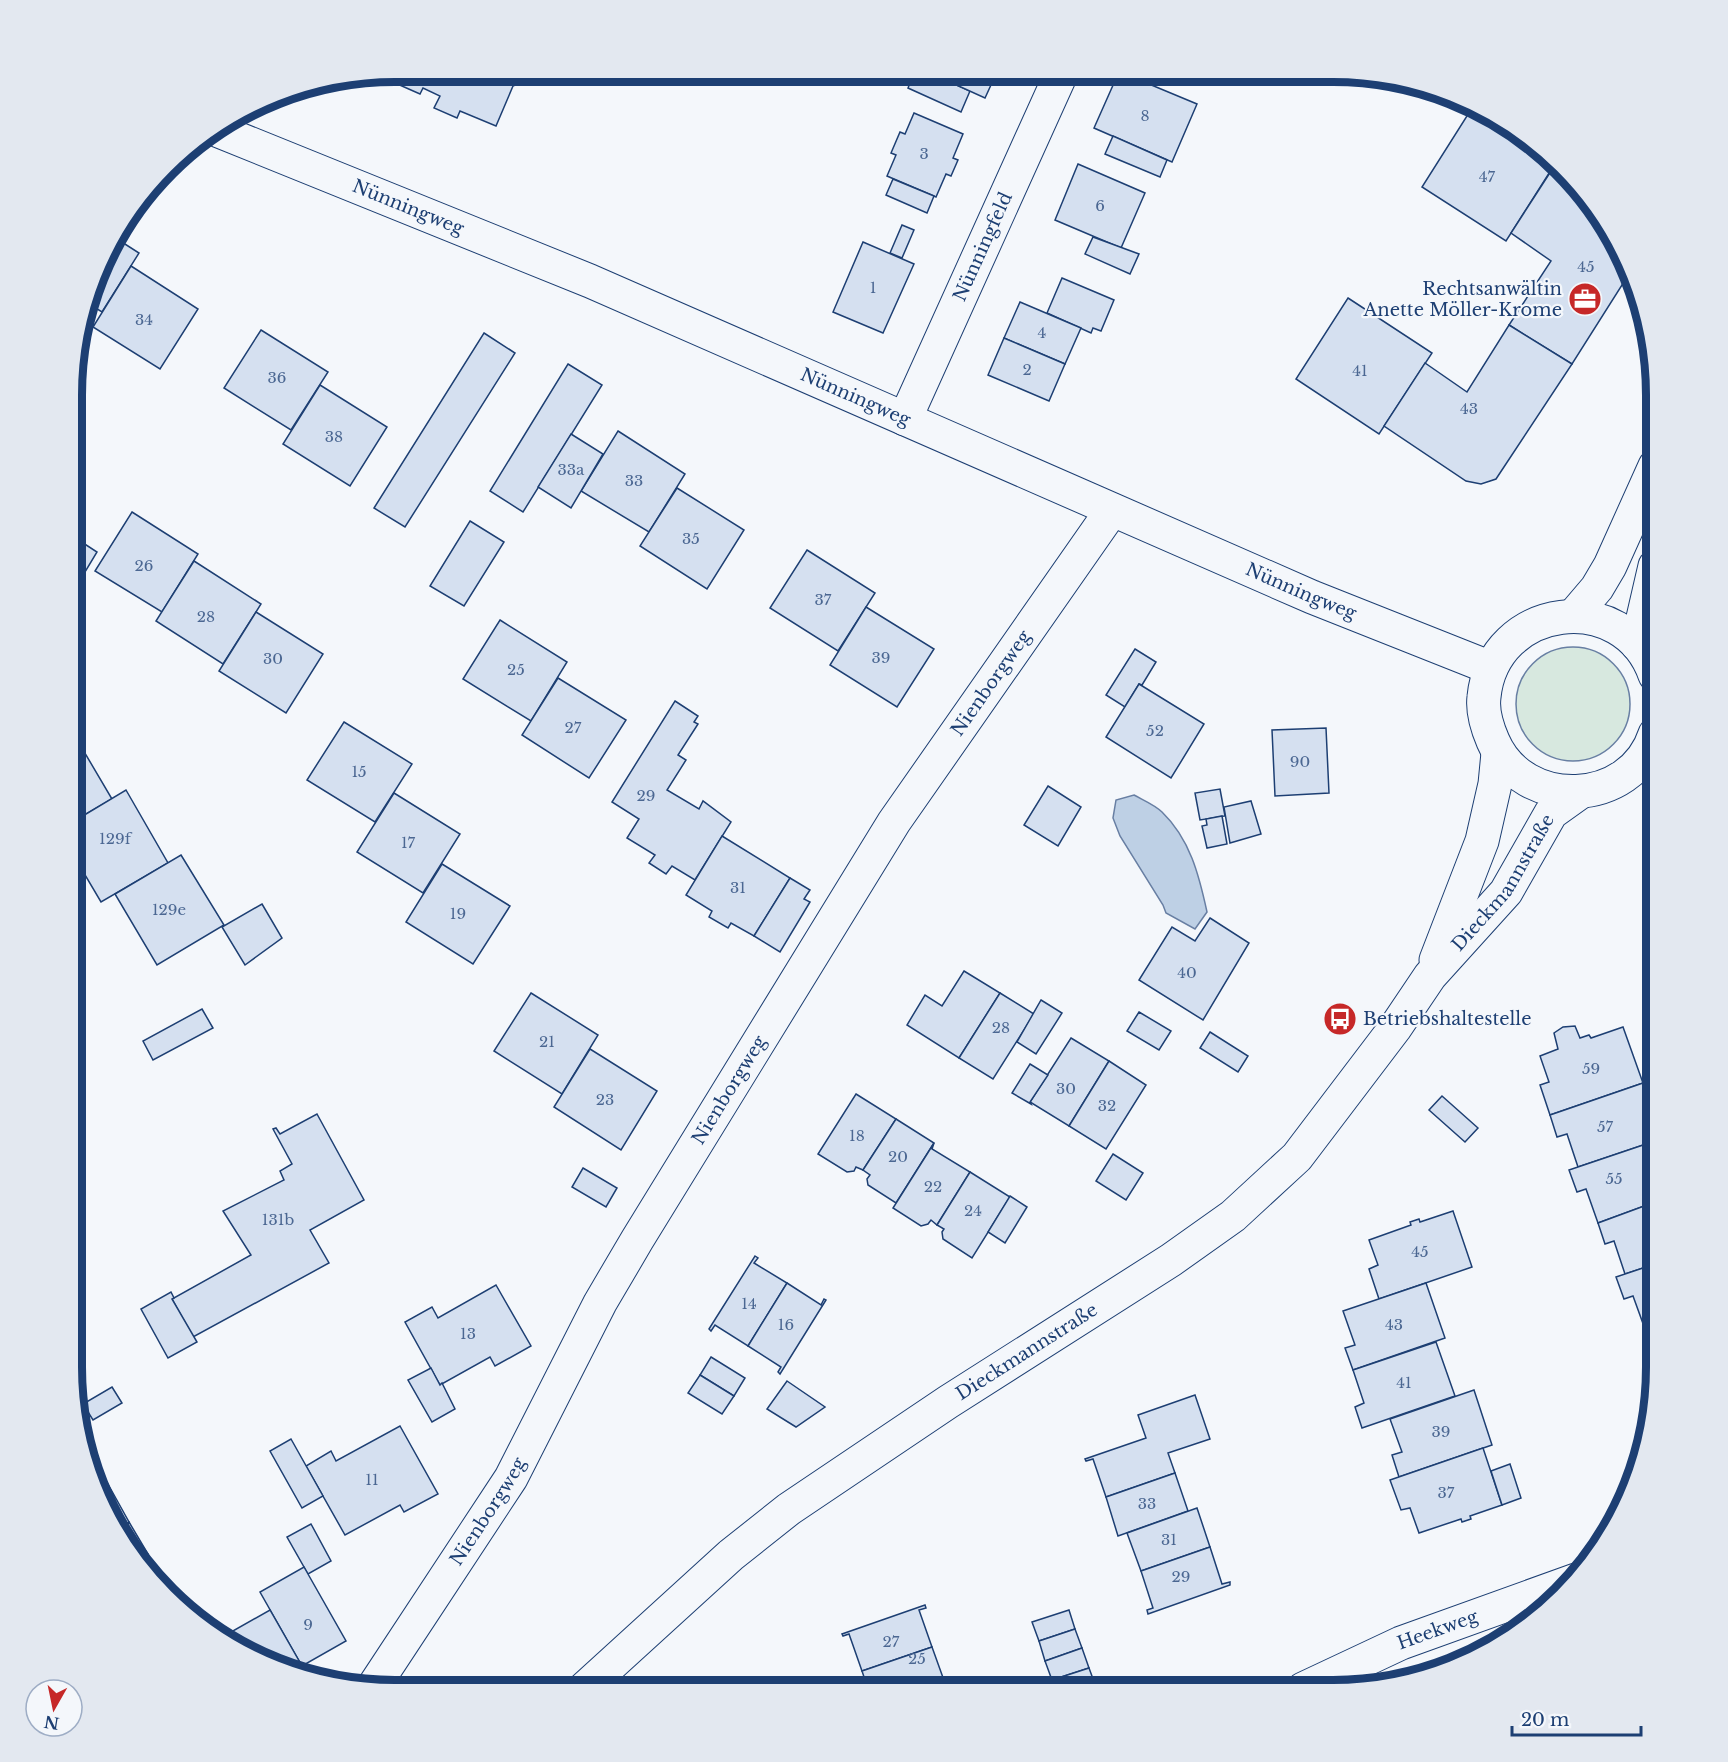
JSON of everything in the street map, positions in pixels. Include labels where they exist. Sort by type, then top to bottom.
[{"type":"street","name":"Nünningfeld","points":[[905,419],[1057,82]]},
{"type":"street","name":"Nünningweg","points":[[224,133],[590,281],[1312,597],[1491,668]]},
{"type":"street","points":[[1574,615],[1597,588],[1610,566],[1646,486]]},
{"type":"street","name":"Nienborgweg","points":[[378,1679],[511,1478],[600,1303],[894,822],[1112,510]]},
{"type":"street","points":[[1637,644],[1646,605]]},
{"type":"street","name":"Dieckmannstraße","points":[[1646,657],[1637,644],[1619,629],[1598,619],[1574,615],[1548,619],[1525,629],[1505,646],[1491,668],[1484,697],[1486,726],[1498,753],[1514,771],[1533,784],[1555,791],[1579,793],[1603,787],[1624,776],[1642,759],[1646,752]]},
{"type":"street","name":"Dieckmannstraße","points":[[1430,976],[1482,841],[1495,784],[1498,753]]},
{"type":"street","name":"Dieckmannstraße","points":[[594,1680],[730,1556],[789,1509],[948,1402],[1171,1260],[1233,1216],[1297,1157],[1395,1029],[1430,976],[1506,892],[1551,813],[1579,793]]},
{"type":"street","name":"Heekweg","points":[[1322,1680],[1401,1643],[1554,1588]]},
{"type":"shaded area","points":[[1573,647],[1595,651],[1613,664],[1626,682],[1630,704],[1626,726],[1613,744],[1595,757],[1573,761],[1551,757],[1533,744],[1520,726],[1516,704],[1520,682],[1533,664],[1551,651]]},
{"type":"water","points":[[1134,795],[1162,812],[1180,834],[1192,858],[1207,912],[1195,929],[1166,913],[1120,836],[1113,818],[1116,800]]},
{"type":"building","points":[[393,82],[522,82],[513,86],[496,126],[460,111],[457,118],[434,108],[440,96],[423,88],[420,94]]},
{"type":"building","points":[[910,82],[950,82],[970,91],[961,112],[908,88]]},
{"type":"building","points":[[950,82],[992,82],[985,98]]},
{"type":"building","points":[[1114,82],[1144,82],[1197,104],[1172,162],[1094,128]]},
{"type":"building","points":[[914,113],[963,134],[953,158],[958,160],[951,176],[946,174],[936,197],[887,176],[896,155],[891,153],[900,132],[905,134]]},
{"type":"building","points":[[1468,114],[1507,135],[1551,171],[1506,241],[1422,187]]},
{"type":"building","points":[[1113,136],[1167,160],[1160,177],[1105,154]]},
{"type":"building","points":[[1078,164],[1145,193],[1121,248],[1055,220]]},
{"type":"building","points":[[1551,171],[1593,221],[1622,275],[1624,281],[1572,364],[1509,325],[1551,261],[1511,233]]},
{"type":"building","points":[[893,179],[934,196],[927,213],[886,195]]},
{"type":"building","points":[[902,225],[914,230],[902,258],[890,253]]},
{"type":"building","points":[[1093,237],[1139,254],[1130,274],[1085,254]]},
{"type":"building","points":[[122,242],[139,253],[102,312],[95,308],[106,275]]},
{"type":"building","points":[[863,242],[914,264],[883,333],[833,312]]},
{"type":"building","points":[[131,266],[198,309],[160,369],[93,327]]},
{"type":"building","points":[[1062,278],[1114,300],[1101,331],[1093,328],[1091,333],[1047,313]]},
{"type":"building","points":[[1348,298],[1432,353],[1379,434],[1296,379]]},
{"type":"building","points":[[1020,302],[1081,328],[1065,364],[1004,338]]},
{"type":"building","points":[[1509,325],[1572,364],[1496,479],[1481,484],[1466,481],[1384,426],[1425,363],[1467,392]]},
{"type":"building","points":[[261,330],[328,372],[291,430],[224,388]]},
{"type":"building","points":[[484,333],[515,353],[405,527],[374,508]]},
{"type":"building","points":[[1004,338],[1065,364],[1049,401],[988,375]]},
{"type":"building","points":[[568,364],[602,385],[523,512],[490,491]]},
{"type":"building","points":[[320,385],[387,427],[350,486],[283,444]]},
{"type":"building","points":[[618,431],[685,474],[649,532],[581,491]]},
{"type":"building","points":[[571,434],[603,454],[571,508],[538,487]]},
{"type":"building","points":[[677,488],[744,530],[707,589],[640,546]]},
{"type":"building","points":[[132,512],[198,554],[162,612],[95,571]]},
{"type":"building","points":[[470,521],[504,542],[464,606],[430,586]]},
{"type":"building","points":[[82,542],[97,552],[82,577]]},
{"type":"building","points":[[807,550],[875,593],[838,651],[770,608]]},
{"type":"building","points":[[194,561],[261,604],[223,664],[156,621]]},
{"type":"building","points":[[866,607],[934,649],[897,707],[830,665]]},
{"type":"building","points":[[256,612],[323,654],[286,713],[219,671]]},
{"type":"building","points":[[500,620],[567,662],[531,721],[463,679]]},
{"type":"building","points":[[1135,649],[1156,662],[1125,707],[1106,695]]},
{"type":"building","points":[[558,678],[626,720],[589,778],[522,735]]},
{"type":"building","points":[[1139,684],[1204,724],[1171,778],[1106,737]]},
{"type":"building","points":[[675,701],[698,716],[694,722],[698,724],[678,755],[686,760],[667,790],[699,809],[703,801],[731,822],[695,880],[672,866],[666,874],[649,863],[655,855],[627,838],[639,819],[612,802]]},
{"type":"building","points":[[344,722],[412,764],[375,822],[307,780]]},
{"type":"building","points":[[1326,728],[1329,793],[1275,796],[1272,730]]},
{"type":"building","points":[[82,748],[112,799],[82,816]]},
{"type":"building","points":[[1048,786],[1081,807],[1058,846],[1024,825]]},
{"type":"building","points":[[1220,789],[1225,816],[1200,820],[1195,793]]},
{"type":"building","points":[[126,790],[168,863],[101,902],[82,870],[82,816]]},
{"type":"building","points":[[394,793],[460,834],[423,893],[357,852]]},
{"type":"building","points":[[1251,801],[1261,834],[1230,843],[1224,807]]},
{"type":"building","points":[[1222,816],[1227,844],[1207,848],[1202,826],[1207,825],[1206,819]]},
{"type":"building","points":[[722,836],[790,878],[754,936],[731,923],[728,928],[709,917],[712,911],[686,895]]},
{"type":"building","points":[[181,855],[224,925],[157,965],[115,894]]},
{"type":"building","points":[[442,864],[510,906],[473,964],[406,922]]},
{"type":"building","points":[[790,878],[810,890],[804,899],[810,902],[780,952],[754,936]]},
{"type":"building","points":[[262,904],[282,938],[245,965],[222,927]]},
{"type":"building","points":[[1210,918],[1249,943],[1203,1020],[1139,980],[1172,927],[1195,941]]},
{"type":"building","points":[[964,971],[1000,993],[959,1058],[907,1025],[925,995],[942,1006]]},
{"type":"building","points":[[531,993],[598,1035],[562,1094],[494,1051]]},
{"type":"building","points":[[1000,993],[1034,1014],[993,1079],[959,1058]]},
{"type":"building","points":[[1041,1000],[1062,1013],[1036,1054],[1017,1042]]},
{"type":"building","points":[[202,1009],[213,1028],[153,1060],[143,1041]]},
{"type":"building","points":[[1139,1012],[1171,1031],[1159,1050],[1127,1031]]},
{"type":"building","points":[[1575,1026],[1580,1038],[1589,1035],[1591,1038],[1623,1027],[1643,1083],[1550,1115],[1540,1085],[1549,1082],[1540,1056],[1558,1049],[1554,1033],[1563,1027]]},
{"type":"building","points":[[1210,1032],[1248,1056],[1238,1072],[1200,1048]]},
{"type":"building","points":[[1071,1038],[1109,1061],[1069,1126],[1030,1102]]},
{"type":"building","points":[[590,1049],[657,1091],[621,1150],[554,1107]]},
{"type":"building","points":[[1109,1061],[1146,1085],[1106,1149],[1069,1126]]},
{"type":"building","points":[[1030,1064],[1048,1075],[1030,1102],[1031,1104],[1012,1093]]},
{"type":"building","points":[[1643,1083],[1646,1092],[1646,1144],[1578,1167],[1567,1134],[1557,1137],[1550,1115]]},
{"type":"building","points":[[856,1094],[896,1119],[863,1170],[856,1167],[854,1171],[847,1172],[818,1154]]},
{"type":"building","points":[[1442,1096],[1478,1128],[1465,1142],[1429,1110]]},
{"type":"building","points":[[317,1114],[364,1200],[310,1230],[329,1263],[193,1337],[172,1299],[251,1255],[223,1211],[284,1180],[280,1171],[292,1164],[273,1129],[276,1128],[280,1134]]},
{"type":"building","points":[[896,1119],[934,1143],[896,1203],[868,1185],[867,1179],[870,1175],[863,1170]]},
{"type":"building","points":[[934,1143],[932,1149],[970,1172],[937,1225],[931,1220],[928,1224],[921,1226],[893,1208]]},
{"type":"building","points":[[1646,1144],[1646,1205],[1598,1223],[1586,1189],[1577,1192],[1569,1170]]},
{"type":"building","points":[[1113,1154],[1143,1173],[1126,1200],[1096,1181]]},
{"type":"building","points":[[583,1168],[617,1188],[606,1207],[572,1187]]},
{"type":"building","points":[[970,1172],[1010,1197],[972,1258],[943,1239],[944,1229],[937,1225]]},
{"type":"building","points":[[1010,1196],[1027,1207],[1005,1243],[988,1232]]},
{"type":"building","points":[[1646,1205],[1646,1267],[1625,1274],[1614,1241],[1605,1244],[1598,1223]]},
{"type":"building","points":[[1453,1211],[1472,1267],[1379,1299],[1369,1269],[1378,1265],[1369,1240],[1411,1225],[1410,1222],[1419,1219],[1420,1222]]},
{"type":"building","points":[[755,1256],[758,1258],[754,1263],[787,1283],[748,1346],[715,1325],[711,1331],[709,1329]]},
{"type":"building","points":[[1646,1267],[1646,1329],[1633,1296],[1624,1299],[1616,1277]]},
{"type":"building","points":[[787,1283],[821,1305],[824,1299],[826,1300],[780,1374],[778,1372],[781,1367],[748,1346]]},
{"type":"building","points":[[1426,1283],[1445,1338],[1353,1370],[1345,1348],[1355,1345],[1343,1311]]},
{"type":"building","points":[[496,1285],[531,1346],[495,1366],[490,1357],[440,1385],[405,1322],[432,1307],[438,1318]]},
{"type":"building","points":[[171,1292],[174,1298],[172,1299],[197,1342],[168,1358],[141,1309]]},
{"type":"building","points":[[1436,1342],[1455,1396],[1362,1428],[1355,1407],[1364,1403],[1353,1370]]},
{"type":"building","points":[[711,1357],[745,1378],[734,1396],[700,1375]]},
{"type":"building","points":[[431,1368],[440,1385],[442,1383],[455,1409],[432,1422],[408,1380]]},
{"type":"building","points":[[700,1375],[734,1396],[722,1414],[688,1393]]},
{"type":"building","points":[[787,1381],[825,1407],[796,1427],[767,1409]]},
{"type":"building","points":[[112,1387],[122,1403],[93,1420],[85,1403]]},
{"type":"building","points":[[1474,1390],[1492,1445],[1399,1477],[1392,1455],[1402,1452],[1390,1419]]},
{"type":"building","points":[[1195,1395],[1210,1439],[1168,1453],[1175,1473],[1106,1497],[1093,1459],[1086,1461],[1085,1459],[1146,1438],[1138,1415]]},
{"type":"building","points":[[400,1426],[438,1494],[404,1512],[400,1505],[345,1535],[306,1466],[331,1451],[336,1461]]},
{"type":"building","points":[[291,1439],[323,1496],[302,1508],[270,1451]]},
{"type":"building","points":[[1483,1448],[1502,1505],[1470,1516],[1471,1519],[1462,1522],[1461,1519],[1419,1533],[1410,1508],[1401,1510],[1390,1480]]},
{"type":"building","points":[[1510,1464],[1521,1498],[1502,1505],[1491,1471]]},
{"type":"building","points":[[100,1469],[129,1522],[125,1525],[124,1523]]},
{"type":"building","points":[[1175,1473],[1188,1511],[1118,1536],[1106,1497]]},
{"type":"building","points":[[1197,1508],[1210,1547],[1141,1571],[1127,1533]]},
{"type":"building","points":[[129,1522],[148,1554],[146,1555],[125,1525]]},
{"type":"building","points":[[311,1524],[331,1561],[308,1574],[287,1537]]},
{"type":"building","points":[[1210,1547],[1222,1584],[1230,1582],[1230,1585],[1148,1614],[1147,1610],[1153,1608],[1141,1571]]},
{"type":"building","points":[[304,1567],[346,1641],[301,1665],[260,1592]]},
{"type":"building","points":[[925,1605],[926,1608],[919,1610],[932,1647],[862,1671],[849,1634],[843,1636],[842,1634]]},
{"type":"building","points":[[270,1610],[301,1665],[275,1656],[230,1633]]},
{"type":"building","points":[[1069,1610],[1075,1629],[1039,1641],[1032,1622]]},
{"type":"building","points":[[1075,1629],[1082,1648],[1045,1661],[1039,1641]]},
{"type":"building","points":[[932,1647],[944,1680],[865,1680],[862,1671]]},
{"type":"building","points":[[1082,1648],[1089,1668],[1052,1680],[1045,1661]]},
{"type":"building","points":[[1089,1668],[1093,1680],[1052,1680]]},
{"type":"place","name":"Rechtsanwältin Anette Möller-Krome","points":[[1585,299]]},
{"type":"place","name":"Betriebshaltestelle","points":[[1340,1019]]}]
